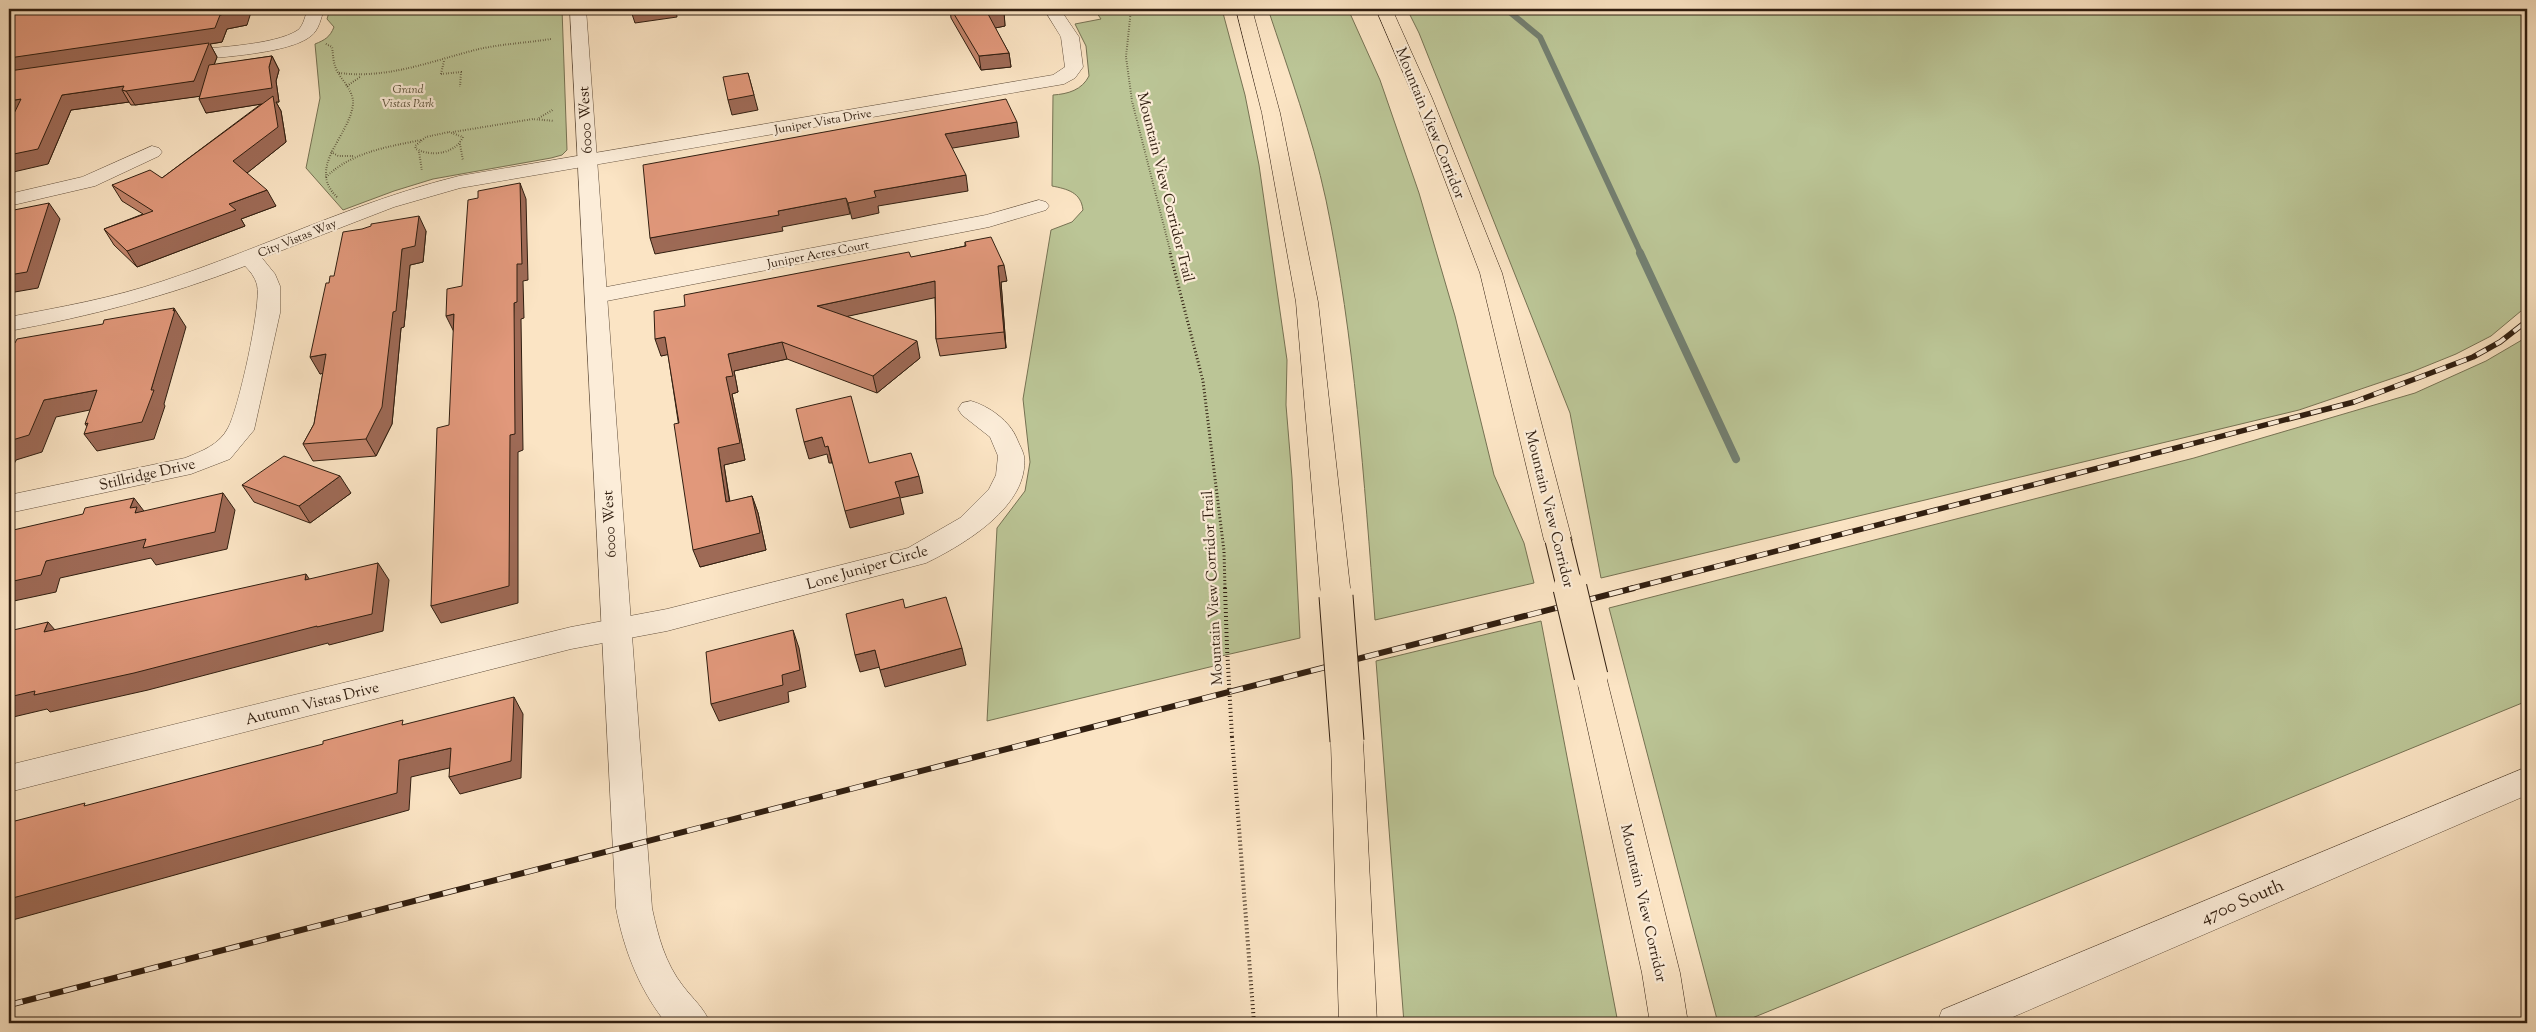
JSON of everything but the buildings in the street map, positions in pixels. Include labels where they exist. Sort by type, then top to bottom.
[{"type":"highway","points":[[1244,9],[1271,113],[1307,302],[1336,596],[1347,741],[1358,1023]]},
{"type":"highway","name":"Mountain View Corridor","points":[[1384,9],[1423,98],[1491,273],[1591,676],[1661,973],[1669,1023]]},
{"type":"street","points":[[155,59],[292,39],[309,29],[316,9]]},
{"type":"street","name":"6000 West","points":[[578,9],[630,863],[639,938],[649,965],[664,991],[692,1023]]},
{"type":"street","name":"Juniper Vista Drive","points":[[587,161],[1058,80],[1069,74],[1074,67],[1070,37],[1052,9]]},
{"type":"street","points":[[9,200],[88,182],[152,152]]},
{"type":"street","name":"City Vistas Way","points":[[9,324],[124,301],[249,257],[379,206],[431,189],[481,178],[587,161]]},
{"type":"street","name":"Juniper Acres Court","points":[[596,296],[990,221],[1039,206]]},
{"type":"street","name":"Stillridge Drive","points":[[9,504],[191,466],[221,453],[230,445],[241,430],[271,297],[266,277],[249,257]]},
{"type":"street","name":"Lone Juniper Circle","points":[[615,629],[667,620],[916,556],[951,539],[982,515],[992,504],[1007,479],[1010,466],[1010,454],[1003,436],[971,408]]},
{"type":"street","name":"Autumn Vistas Drive","points":[[9,779],[571,638],[615,629]]},
{"type":"street","name":"4700 South","points":[[1956,1023],[2527,780]]},
{"type":"path","name":"Mountain View Corridor Trail","points":[[1094,11],[1130,10],[1126,57],[1132,101],[1203,381],[1224,551],[1232,736],[1254,1023]]},
{"type":"path","points":[[347,86],[363,76],[445,61],[476,50],[551,40]]},
{"type":"path","points":[[325,44],[332,47],[335,67],[347,86],[353,102],[350,118],[331,152],[326,177],[329,192],[336,198],[344,200]]},
{"type":"path","points":[[445,61],[442,66],[441,75],[461,72],[460,87]]},
{"type":"path","points":[[339,73],[363,76]]},
{"type":"path","points":[[326,177],[333,169],[361,155],[434,134],[533,119],[545,116],[554,109]]},
{"type":"path","points":[[533,119],[554,121]]},
{"type":"path","points":[[449,132],[463,137],[460,144],[465,168]]},
{"type":"path","points":[[421,139],[415,146],[419,152],[423,178]]},
{"type":"path","points":[[419,152],[439,153],[460,144]]},
{"type":"path","points":[[331,152],[338,156],[361,155]]},
{"type":"green space","name":"Grand Vistas Park","points":[[330,9],[562,9],[567,150],[562,155],[551,158],[433,179],[343,210],[306,168],[320,98],[315,44],[327,38],[334,27],[327,19]]},
{"type":"green space","points":[[1094,9],[1215,9],[1216,13],[1223,13],[1245,95],[1259,165],[1287,360],[1286,405],[1292,478],[1300,638],[1217,657],[1218,665],[987,721],[997,528],[1025,491],[1030,462],[1023,399],[1051,230],[1072,222],[1083,210],[1082,204],[1076,195],[1068,190],[1052,186],[1053,95],[1064,94],[1078,88],[1083,85],[1089,76],[1086,46],[1075,24],[1101,19]]},
{"type":"green space","points":[[1268,9],[1348,9],[1380,80],[1419,193],[1455,316],[1494,475],[1524,543],[1534,583],[1375,620],[1357,410],[1336,252],[1314,152]]},
{"type":"green space","points":[[1407,9],[2527,9],[2527,306],[2491,336],[2456,354],[2414,371],[2299,410],[1601,578],[1570,413],[1419,33]]},
{"type":"green space","points":[[2527,337],[2527,701],[1740,1023],[1718,1023],[1609,608],[2194,458],[2415,393],[2486,361]]},
{"type":"green space","points":[[1541,621],[1618,1023],[1404,1023],[1376,661]]},
{"type":"waterway","points":[[1506,9],[1540,37],[1641,254]]},
{"type":"waterway","points":[[1640,253],[1736,459]]},
{"type":"railway","points":[[1629,589],[2354,402],[2473,357],[2500,342],[2527,321]]},
{"type":"railway","points":[[9,1005],[1634,588]]}]
